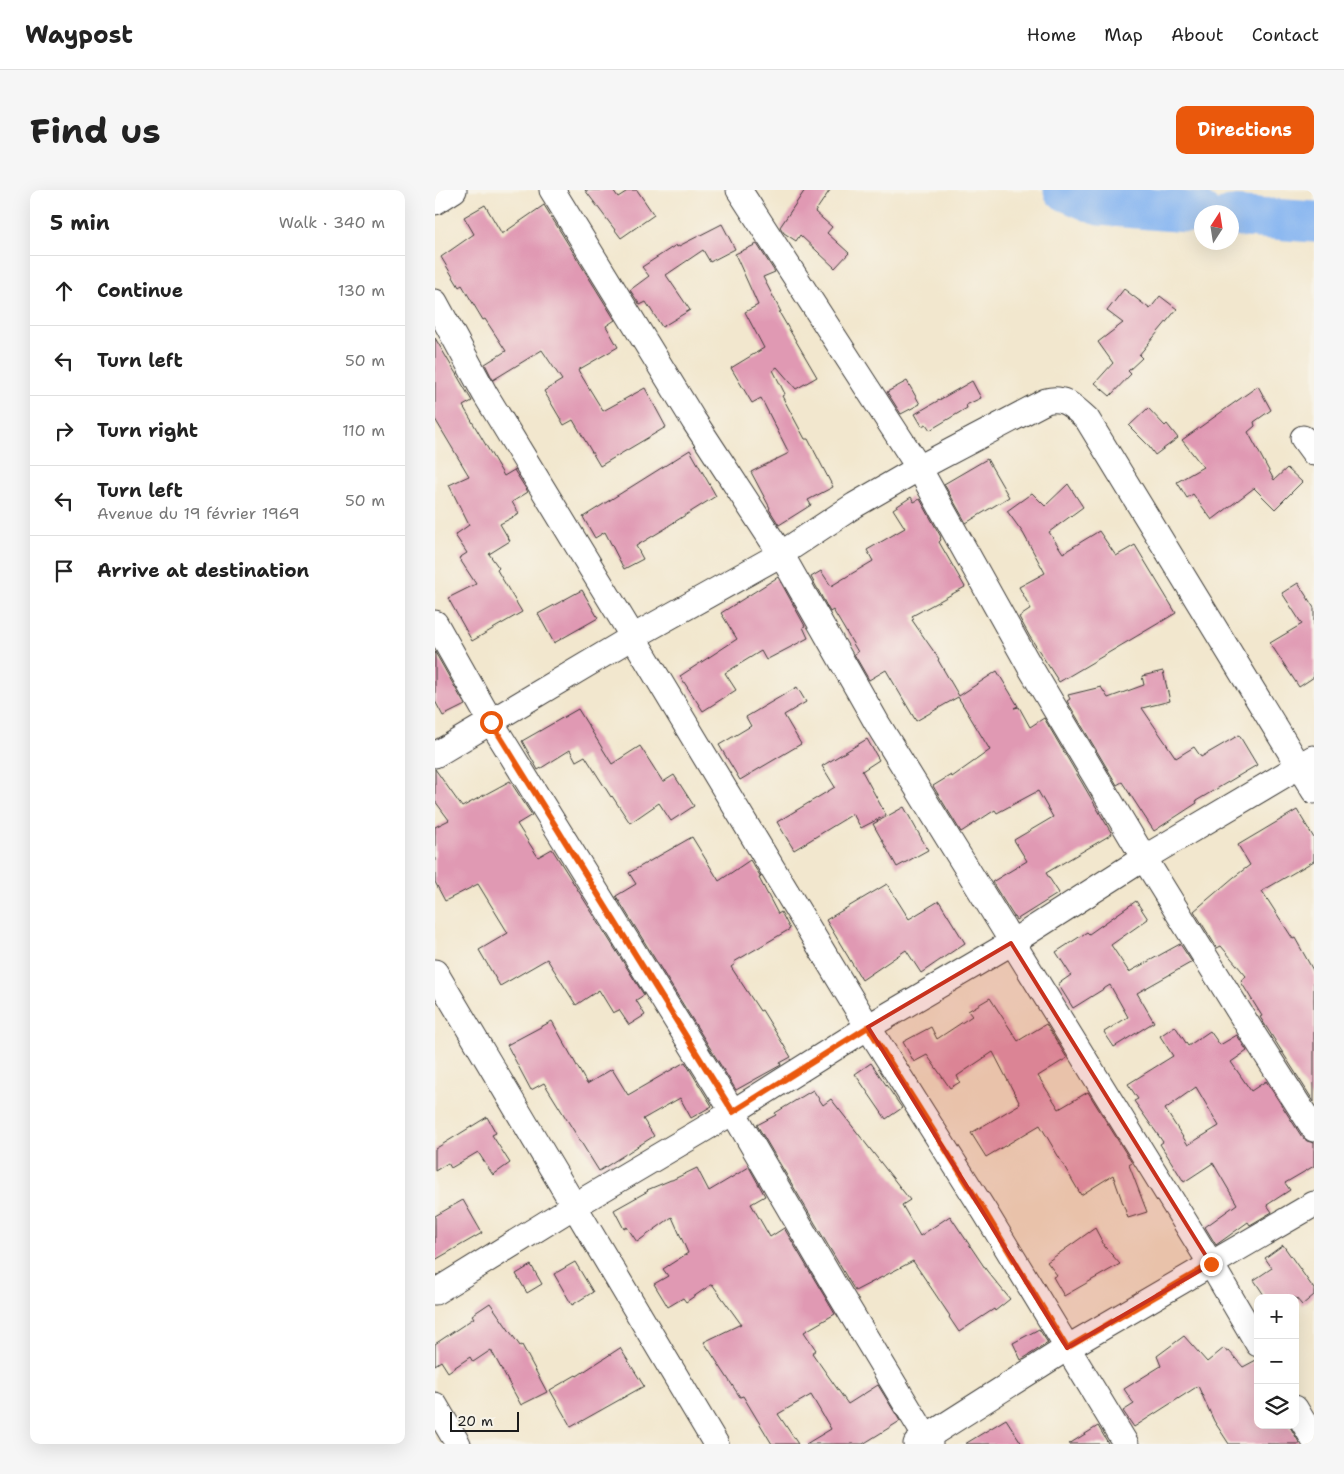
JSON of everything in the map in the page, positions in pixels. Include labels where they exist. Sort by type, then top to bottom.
[{"type":"street","points":[[435,202],[454,190]]},
{"type":"street","points":[[552,190],[694,421],[781,554],[877,723],[1211,1264],[1255,1339]]},
{"type":"street","points":[[739,190],[919,468],[1030,667],[1144,858],[1314,1129]]},
{"type":"street","points":[[435,302],[485,394],[868,1027],[985,1212],[1126,1444]]},
{"type":"street","points":[[435,755],[633,637],[781,554],[855,505],[919,468],[1046,401],[1056,399],[1067,403],[1087,419],[1307,762],[1314,791]]},
{"type":"street","points":[[435,623],[491,722],[733,1112],[924,1442],[1067,1348],[1314,1204]]},
{"type":"street","points":[[435,1292],[574,1206],[733,1112],[868,1027],[1011,942],[1144,858],[1307,762]]},
{"type":"street","points":[[435,972],[716,1444]]},
{"type":"street","points":[[435,1405],[458,1444]]},
{"type":"street","points":[[1299,1415],[1314,1440]]},
{"type":"highlighted area","points":[[1011,943],[1211,1264],[1067,1348],[868,1027]]},
{"type":"building","points":[[585,190],[613,190],[618,197],[629,190],[637,190],[654,215],[621,238]]},
{"type":"building","points":[[805,190],[830,190],[815,212],[832,227],[827,233],[849,253],[835,268],[800,235],[796,241],[784,233],[780,227]]},
{"type":"building","points":[[485,205],[502,234],[544,205],[615,320],[606,326],[618,347],[578,370],[603,411],[645,388],[666,427],[600,466],[573,420],[564,425],[544,391],[562,380],[542,350],[493,380],[485,364],[506,351],[485,319],[483,320],[462,285],[459,287],[441,257],[474,234],[464,217]]},
{"type":"building","points":[[722,224],[735,249],[710,262],[703,250],[666,275],[690,310],[662,327],[646,302],[640,305],[630,290],[649,276],[642,267],[676,245],[677,247]]},
{"type":"building","points":[[757,244],[775,272],[763,277],[781,312],[779,312],[817,377],[796,389],[777,367],[773,370],[785,394],[782,396],[805,439],[808,439],[833,487],[808,500],[811,505],[779,525],[751,472],[789,453],[761,398],[752,403],[731,368],[764,348],[745,312],[758,305],[735,254]]},
{"type":"building","points":[[1124,289],[1150,309],[1160,296],[1177,309],[1139,355],[1142,358],[1128,371],[1131,374],[1110,396],[1095,383],[1113,363],[1098,342],[1123,323],[1107,311]]},
{"type":"building","points":[[435,338],[472,401],[463,406],[504,476],[514,470],[528,492],[512,502],[519,514],[500,524],[510,541],[489,554],[499,568],[497,570],[522,612],[472,641],[448,598],[476,584],[459,558],[467,553],[455,535],[469,525],[449,485],[469,476],[435,419]]},
{"type":"building","points":[[907,381],[920,404],[901,414],[887,392]]},
{"type":"building","points":[[972,381],[981,398],[966,405],[967,408],[930,430],[926,424],[922,426],[915,414]]},
{"type":"building","points":[[1258,386],[1271,410],[1254,422],[1255,426],[1248,432],[1274,480],[1287,468],[1302,482],[1275,509],[1254,488],[1212,520],[1193,494],[1187,498],[1177,482],[1203,467],[1182,440]]},
{"type":"building","points":[[1148,408],[1165,426],[1167,424],[1178,438],[1155,455],[1129,426]]},
{"type":"building","points":[[690,450],[716,496],[636,546],[643,559],[624,569],[605,532],[595,538],[583,517]]},
{"type":"building","points":[[987,459],[1009,497],[966,523],[944,484]]},
{"type":"building","points":[[1068,484],[1083,507],[1049,532],[1063,553],[1099,531],[1116,556],[1135,545],[1176,613],[1059,682],[1019,617],[1031,609],[1019,587],[1045,573],[1023,533],[1007,511],[1032,493],[1045,506]]},
{"type":"building","points":[[911,497],[914,502],[920,499],[941,537],[939,542],[965,587],[912,616],[914,619],[912,620],[939,659],[959,696],[997,671],[1018,706],[1014,708],[1019,707],[1030,727],[1044,718],[1112,834],[1046,873],[1059,893],[1016,920],[992,882],[1027,861],[1014,840],[1053,817],[1038,791],[997,813],[995,810],[961,832],[933,786],[951,775],[952,777],[990,750],[958,697],[916,721],[886,670],[869,680],[854,654],[858,652],[833,610],[830,612],[811,577],[821,571],[831,586],[873,561],[867,550],[905,528],[893,509]]},
{"type":"building","points":[[778,577],[805,626],[803,627],[808,638],[766,660],[761,651],[725,673],[736,690],[703,711],[680,676],[737,639],[721,613]]},
{"type":"building","points":[[1298,583],[1314,608],[1314,677],[1299,687],[1270,643],[1302,624],[1282,593]]},
{"type":"building","points":[[582,590],[598,618],[554,643],[538,614]]},
{"type":"building","points":[[435,652],[465,705],[443,716],[435,701]]},
{"type":"building","points":[[1163,671],[1170,701],[1142,708],[1176,758],[1194,747],[1201,757],[1239,735],[1257,765],[1196,801],[1197,803],[1154,831],[1122,782],[1117,785],[1067,701],[1070,699],[1068,695],[1101,687],[1108,698],[1144,685],[1142,676]]},
{"type":"building","points":[[797,687],[806,702],[784,715],[801,744],[740,780],[719,745],[751,726],[746,717]]},
{"type":"building","points":[[578,709],[612,764],[640,746],[663,782],[674,775],[694,806],[671,821],[659,803],[630,823],[585,756],[576,761],[570,750],[538,770],[522,741]]},
{"type":"building","points":[[867,739],[879,760],[862,771],[886,815],[861,828],[853,814],[794,850],[777,822],[835,787],[822,766]]},
{"type":"building","points":[[435,769],[462,807],[510,781],[532,815],[517,824],[538,857],[552,849],[644,995],[636,1000],[645,1015],[629,1025],[619,1010],[613,1013],[599,990],[576,1005],[547,959],[500,986],[479,950],[508,933],[478,884],[445,901],[435,882],[435,827],[449,820],[435,801]]},
{"type":"building","points":[[904,807],[928,850],[897,867],[873,824]]},
{"type":"building","points":[[1297,810],[1314,838],[1314,861],[1262,891],[1293,939],[1295,938],[1314,972],[1314,1102],[1260,1017],[1262,1016],[1241,982],[1246,976],[1221,946],[1217,948],[1194,911],[1250,865],[1238,845]]},
{"type":"building","points":[[692,837],[719,881],[750,860],[761,877],[759,878],[778,914],[781,912],[790,929],[734,962],[735,964],[731,967],[760,1011],[762,1010],[791,1057],[780,1063],[781,1065],[736,1090],[616,896],[636,884],[629,873]]},
{"type":"building","points":[[887,884],[909,919],[939,901],[965,943],[921,973],[906,950],[862,980],[826,920]]},
{"type":"building","points":[[1136,901],[1148,919],[1111,945],[1129,972],[1180,944],[1192,962],[1137,993],[1154,1022],[1114,1047],[1104,1032],[1128,1017],[1110,985],[1073,1008],[1058,984],[1071,975],[1056,952],[1087,932],[1089,934]]},
{"type":"building","points":[[990,998],[1018,1041],[1046,1024],[1067,1058],[1038,1076],[1059,1109],[1088,1092],[1132,1163],[1129,1165],[1147,1212],[1128,1218],[1113,1175],[1081,1195],[1040,1125],[986,1157],[971,1133],[1020,1104],[993,1052],[957,1076],[960,1082],[950,1088],[927,1055],[914,1062],[903,1042],[931,1027],[937,1039],[972,1016],[968,1011]]},
{"type":"building","points":[[552,1021],[587,1084],[612,1069],[628,1095],[685,1062],[712,1106],[691,1118],[680,1098],[643,1119],[654,1136],[599,1171],[544,1083],[531,1090],[507,1045]]},
{"type":"building","points":[[1175,1026],[1188,1046],[1210,1031],[1220,1045],[1237,1035],[1247,1051],[1231,1062],[1251,1091],[1266,1081],[1302,1137],[1314,1143],[1314,1166],[1285,1183],[1290,1190],[1267,1205],[1272,1212],[1250,1225],[1248,1222],[1216,1245],[1205,1227],[1237,1204],[1213,1163],[1184,1182],[1160,1144],[1163,1142],[1134,1101],[1138,1099],[1128,1084],[1173,1056],[1160,1036]],"holes":[[[1196,1087],[1219,1126],[1188,1145],[1165,1109]]]},
{"type":"building","points":[[871,1063],[902,1108],[886,1119],[855,1074]]},
{"type":"building","points":[[813,1090],[823,1105],[831,1099],[910,1200],[902,1205],[920,1236],[950,1216],[987,1271],[1010,1299],[995,1311],[994,1309],[959,1332],[913,1261],[855,1291],[757,1125],[776,1115],[775,1113]]},
{"type":"building","points":[[487,1117],[496,1133],[492,1135],[510,1163],[493,1175],[478,1152],[451,1168],[448,1163],[435,1171],[435,1149]]},
{"type":"building","points":[[749,1167],[765,1196],[751,1204],[770,1237],[784,1228],[835,1314],[804,1332],[816,1350],[812,1353],[848,1404],[878,1385],[900,1421],[863,1444],[806,1444],[831,1429],[811,1395],[778,1414],[798,1444],[772,1444],[743,1396],[740,1397],[704,1342],[741,1324],[712,1284],[686,1302],[683,1298],[668,1307],[654,1284],[668,1276],[663,1269],[688,1253],[672,1217],[637,1242],[627,1227],[624,1229],[614,1210],[647,1190],[697,1168],[709,1191]]},
{"type":"building","points":[[463,1200],[482,1233],[435,1260],[435,1216]]},
{"type":"building","points":[[1095,1228],[1105,1247],[1120,1264],[1064,1296],[1053,1277],[1057,1275],[1047,1262]]},
{"type":"building","points":[[1283,1245],[1314,1289],[1314,1295],[1302,1305],[1299,1302],[1299,1294],[1263,1294],[1254,1280],[1272,1268],[1265,1258]]},
{"type":"building","points":[[575,1262],[593,1292],[572,1305],[554,1274]]},
{"type":"building","points":[[531,1265],[542,1284],[527,1293],[516,1274]]},
{"type":"building","points":[[490,1303],[520,1346],[522,1345],[547,1392],[521,1405],[491,1350],[473,1362],[470,1357],[448,1372],[441,1361],[435,1365],[435,1344],[474,1318],[472,1315]]},
{"type":"building","points":[[1039,1329],[1048,1343],[1021,1360],[1013,1343]]},
{"type":"building","points":[[1184,1336],[1207,1362],[1224,1348],[1243,1367],[1254,1361],[1254,1429],[1291,1429],[1300,1444],[1229,1444],[1214,1421],[1198,1386],[1134,1427],[1123,1411],[1134,1404],[1124,1389],[1161,1366],[1157,1356]]},
{"type":"building","points":[[620,1348],[644,1386],[571,1427],[550,1390],[577,1376]]},
{"type":"building","points":[[1006,1419],[1022,1444],[965,1444]]},
{"type":"building","points":[[1098,1426],[1107,1444],[1069,1444]]},
{"type":"waterway","points":[[1064,190],[1099,205],[1194,212]]},
{"type":"waterway","points":[[1239,217],[1314,222]]},
{"type":"route","points":[[491,722],[733,1112],[868,1027],[985,1212],[1067,1348],[1211,1264]]}]
